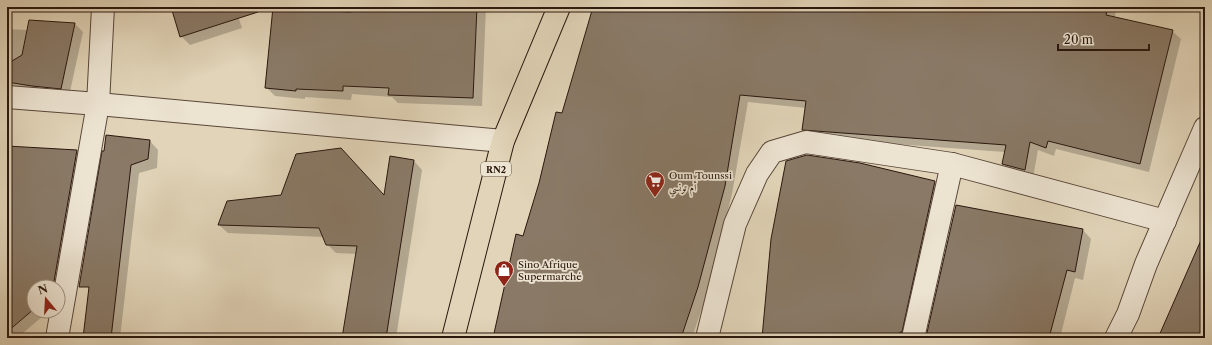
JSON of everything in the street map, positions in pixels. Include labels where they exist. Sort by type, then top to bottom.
[{"type":"highway","name":"RN2","points":[[453,338],[503,140],[559,7]]},
{"type":"street","points":[[57,338],[98,104],[103,7]]},
{"type":"street","points":[[7,97],[503,140]]},
{"type":"street","points":[[1116,338],[1128,314],[1146,264],[1205,128]]},
{"type":"street","points":[[707,338],[735,224],[757,174],[772,152],[806,142],[952,164],[1165,221]]},
{"type":"street","points":[[913,338],[952,164]]},
{"type":"building","points":[[171,7],[257,7],[258,12],[180,37]]},
{"type":"building","points":[[273,7],[304,7],[304,10],[351,12],[351,7],[477,7],[473,98],[388,95],[389,88],[343,86],[343,91],[296,89],[296,91],[265,88]]},
{"type":"building","points":[[593,7],[1108,7],[1106,15],[1173,30],[1140,164],[1048,141],[1046,148],[1030,142],[1025,170],[1002,164],[1006,145],[802,130],[806,101],[740,95],[725,186],[698,287],[681,338],[493,338],[516,234],[523,236],[539,183],[556,112],[562,113]]},
{"type":"building","points":[[29,20],[75,23],[61,89],[7,82],[7,64],[22,55]]},
{"type":"building","points":[[106,135],[150,140],[148,159],[131,165],[111,338],[83,338],[89,287],[79,287]]},
{"type":"building","points":[[7,146],[77,150],[54,279],[26,279],[26,316],[7,332]]},
{"type":"building","points":[[341,148],[384,195],[390,156],[414,160],[386,338],[342,338],[357,246],[326,245],[319,228],[218,225],[227,201],[281,195],[296,154]]},
{"type":"building","points":[[807,155],[860,163],[935,181],[902,332],[900,332],[898,338],[762,338],[771,239],[786,161]]},
{"type":"building","points":[[956,205],[1083,229],[1075,272],[1067,270],[1049,338],[926,337]]},
{"type":"building","points":[[1205,231],[1205,338],[1158,338]]},
{"type":"place","name":"Oum Tounssi أم تونسي","points":[[655,198]]},
{"type":"place","name":"Sino Afrique Supermarché","points":[[504,287]]}]
